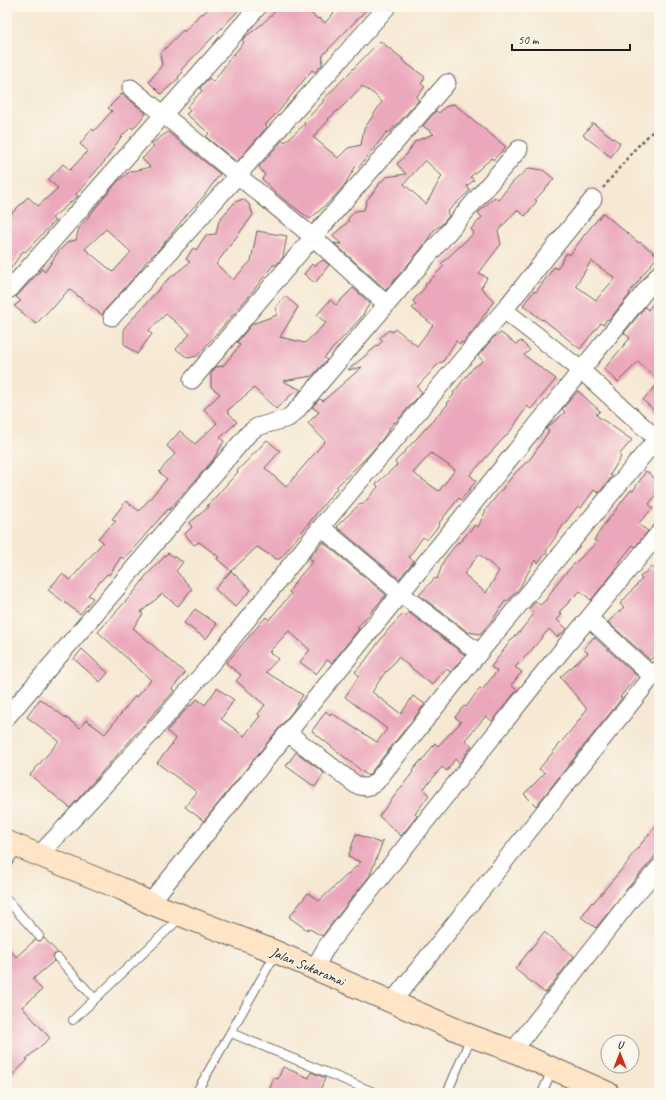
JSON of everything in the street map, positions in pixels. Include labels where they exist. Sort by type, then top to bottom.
[{"type":"street","points":[[10,289],[258,7]]},
{"type":"street","points":[[112,317],[387,7]]},
{"type":"street","points":[[192,380],[313,237],[447,83]]},
{"type":"street","points":[[131,88],[313,237],[386,304]]},
{"type":"street","points":[[7,717],[249,433],[257,427],[288,418],[296,411],[519,149]]},
{"type":"street","points":[[39,855],[88,803],[193,685],[321,527],[504,310],[593,199]]},
{"type":"street","points":[[150,903],[289,734],[659,274]]},
{"type":"street","points":[[289,734],[356,786],[364,788],[370,787],[376,782],[479,653],[658,438],[581,370],[504,310]]},
{"type":"street","points":[[321,527],[401,594],[479,653]]},
{"type":"street","points":[[314,969],[327,946],[344,924],[530,689],[659,532]]},
{"type":"street","points":[[392,1002],[656,672],[589,618]]},
{"type":"street","name":"Jalan Sukaramai","points":[[10,850],[39,855],[150,903],[276,952],[471,1036],[513,1051],[553,1069],[583,1085],[608,1093]]},
{"type":"street","points":[[513,1051],[632,898],[659,868]]},
{"type":"lane","points":[[7,900],[39,936]]},
{"type":"lane","points":[[73,1020],[182,916]]},
{"type":"lane","points":[[196,1093],[276,952]]},
{"type":"lane","points":[[58,958],[95,999]]},
{"type":"lane","points":[[231,1033],[376,1093]]},
{"type":"lane","points":[[447,1093],[471,1036]]},
{"type":"lane","points":[[542,1093],[553,1069]]},
{"type":"path","points":[[593,199],[634,150],[659,125]]},
{"type":"building","points":[[210,7],[242,7],[181,70],[183,72],[178,77],[179,78],[161,94],[149,82],[162,65],[160,54],[183,30],[184,32],[201,13],[203,14]]},
{"type":"building","points":[[280,7],[303,7],[325,23],[339,7],[369,7],[323,55],[322,65],[315,72],[312,70],[278,112],[265,125],[267,127],[237,162],[206,137],[209,133],[186,114],[190,111],[187,107],[202,91],[200,88],[209,78],[213,82],[244,42],[242,40]]},
{"type":"building","points":[[380,41],[425,77],[421,84],[425,87],[416,97],[419,100],[389,133],[387,132],[358,168],[356,166],[343,187],[310,219],[282,198],[262,179],[265,175],[259,167],[283,140],[285,142],[305,124],[304,122],[323,102],[323,100]],"holes":[[[362,86],[374,94],[382,102],[364,129],[361,145],[348,148],[338,158],[313,137],[329,120],[328,119]]]},
{"type":"building","points":[[122,94],[146,113],[133,129],[131,127],[121,137],[105,161],[76,194],[78,196],[52,218],[55,221],[25,252],[23,251],[7,274],[7,218],[28,197],[38,206],[58,188],[48,180],[63,164],[70,170],[88,151],[80,144],[92,129],[94,131],[112,111],[108,108]]},
{"type":"building","points":[[454,104],[506,147],[493,160],[492,158],[470,177],[474,180],[467,186],[470,190],[447,212],[449,216],[434,230],[421,249],[386,290],[334,243],[342,244],[332,236],[349,221],[347,220],[355,211],[364,210],[367,200],[386,177],[406,174],[397,164],[407,154],[415,141],[434,134],[423,126],[436,111],[439,113],[445,107]],"holes":[[[425,160],[442,176],[426,204],[404,184]]]},
{"type":"building","points":[[593,123],[620,143],[611,157],[583,135]]},
{"type":"building","points":[[168,132],[220,174],[204,196],[102,315],[69,289],[53,308],[52,307],[36,324],[14,306],[21,301],[16,297],[42,269],[45,272],[58,252],[68,242],[76,240],[79,228],[118,181],[129,172],[150,167],[142,159],[154,146],[151,144]],"holes":[[[106,229],[131,252],[113,272],[85,249]]]},
{"type":"building","points":[[529,168],[543,170],[554,179],[535,200],[537,201],[525,216],[517,210],[498,231],[501,244],[479,273],[487,278],[481,288],[494,301],[463,343],[461,342],[460,344],[456,341],[442,363],[440,362],[417,387],[422,392],[395,423],[394,422],[381,441],[365,459],[336,487],[337,488],[280,559],[276,559],[257,547],[231,571],[217,559],[219,557],[199,542],[194,545],[185,534],[192,527],[189,523],[209,507],[207,506],[238,472],[237,471],[267,440],[280,451],[265,468],[286,487],[325,441],[308,423],[319,412],[312,407],[320,399],[323,401],[362,367],[348,370],[383,341],[380,338],[389,330],[392,332],[396,329],[417,346],[433,325],[412,308],[416,305],[413,301],[426,286],[425,285],[444,266],[441,264],[474,233],[471,229],[482,217],[478,213],[495,197],[498,200],[512,183]]},
{"type":"building","points":[[243,199],[249,204],[253,215],[216,264],[233,280],[251,261],[257,231],[287,236],[283,257],[276,265],[273,265],[250,295],[197,356],[188,358],[176,349],[190,334],[166,314],[148,331],[152,334],[137,354],[124,344],[124,328],[166,281],[190,262],[186,259],[193,248],[196,250],[206,235],[216,234],[219,220],[235,202]]},
{"type":"building","points":[[603,213],[639,243],[640,242],[658,256],[609,320],[607,319],[603,325],[601,323],[580,349],[523,305],[534,291],[536,292],[554,267],[557,269],[567,253],[570,255]],"holes":[[[591,261],[615,278],[596,300],[576,286]]]},
{"type":"building","points":[[323,260],[329,265],[315,283],[304,274],[312,264],[314,266]]},
{"type":"building","points":[[353,288],[370,303],[360,319],[324,358],[327,360],[312,376],[283,381],[301,390],[297,395],[294,392],[276,409],[254,388],[227,411],[237,422],[220,438],[224,441],[213,460],[124,559],[121,557],[109,575],[107,574],[88,595],[93,598],[80,614],[48,590],[62,574],[70,580],[103,542],[98,538],[116,521],[112,519],[126,501],[139,511],[167,479],[159,472],[175,454],[167,446],[180,431],[195,444],[217,423],[204,409],[220,394],[211,387],[211,373],[216,367],[223,366],[240,345],[237,342],[252,324],[277,315],[276,307],[285,296],[298,307],[280,337],[305,343],[326,323],[317,315],[330,300],[336,305]]},
{"type":"building","points":[[659,297],[659,381],[638,362],[618,382],[604,369],[630,338],[624,333],[645,307],[648,310]]},
{"type":"building","points":[[501,333],[516,344],[521,341],[530,350],[524,355],[556,379],[531,409],[527,406],[513,428],[470,475],[476,481],[461,500],[459,498],[427,540],[423,537],[409,557],[414,561],[399,579],[337,527],[360,504],[362,505],[378,487],[376,484],[397,465],[395,462],[448,404],[447,402],[454,395],[453,393],[473,368],[483,361],[478,356],[493,338]],"holes":[[[431,453],[455,470],[439,491],[413,473]]]},
{"type":"building","points":[[659,382],[659,415],[643,400]]},
{"type":"building","points":[[578,391],[600,411],[596,415],[632,440],[619,455],[621,457],[610,475],[612,476],[608,482],[599,493],[594,490],[581,508],[578,506],[562,527],[546,551],[547,552],[538,563],[535,560],[520,587],[508,601],[506,600],[490,623],[480,634],[468,632],[419,595],[435,578],[437,579],[444,560],[458,542],[459,543],[475,525],[478,527],[487,508],[515,473],[531,458],[549,431],[546,429],[565,412],[562,409]],"holes":[[[479,554],[499,571],[486,593],[464,574]]]},
{"type":"building","points":[[646,471],[659,482],[659,491],[649,504],[653,508],[638,524],[648,531],[635,547],[633,545],[616,566],[617,567],[614,572],[591,600],[580,591],[559,612],[562,614],[557,620],[567,629],[557,637],[549,629],[515,667],[522,672],[511,685],[517,690],[492,721],[486,716],[465,740],[472,746],[459,763],[455,759],[447,771],[442,767],[423,790],[429,795],[415,814],[417,816],[401,836],[379,816],[413,772],[412,771],[421,760],[422,761],[435,743],[438,746],[461,722],[455,717],[464,706],[466,707],[480,688],[482,690],[497,671],[491,667],[515,635],[516,636],[534,614],[529,609],[536,601],[540,605],[546,600],[557,583],[597,542],[594,540],[606,522],[631,490],[633,491]]},
{"type":"building","points":[[323,542],[386,595],[357,628],[359,629],[332,663],[327,660],[316,674],[300,662],[310,650],[289,631],[269,652],[278,659],[266,672],[303,695],[293,711],[204,821],[185,807],[197,792],[157,763],[176,739],[167,731],[197,699],[205,705],[217,688],[234,700],[221,719],[244,736],[260,716],[258,714],[265,705],[236,681],[241,675],[226,663],[266,617],[269,620],[291,594],[289,592],[295,582],[313,561],[309,558]]},
{"type":"building","points":[[168,553],[183,562],[176,571],[192,589],[178,606],[162,594],[141,612],[143,614],[133,628],[185,673],[172,689],[174,691],[70,808],[30,775],[59,741],[27,717],[40,699],[80,728],[86,720],[105,734],[135,696],[136,697],[151,680],[98,632],[135,591],[143,579]]},
{"type":"building","points":[[651,567],[659,572],[659,651],[650,660],[608,622],[624,607],[620,604],[642,579],[640,577]]},
{"type":"building","points":[[231,571],[251,590],[235,607],[215,589]]},
{"type":"building","points":[[195,609],[217,624],[206,639],[184,623]]},
{"type":"building","points":[[408,612],[465,655],[451,672],[446,669],[432,685],[398,657],[387,672],[386,671],[372,692],[401,714],[413,696],[425,704],[368,776],[312,731],[326,711],[330,715],[331,713],[377,742],[387,729],[345,697],[359,676],[355,672],[387,631],[403,614],[406,616]]},
{"type":"building","points":[[594,637],[637,676],[620,697],[622,698],[536,806],[524,794],[545,773],[539,769],[587,709],[560,677],[588,653],[583,649]]},
{"type":"building","points":[[82,649],[108,673],[100,682],[74,659]]},
{"type":"building","points":[[296,752],[324,773],[315,787],[286,766]]},
{"type":"building","points":[[659,822],[659,852],[624,892],[596,928],[581,917],[592,902],[593,903],[629,861],[628,860]]},
{"type":"building","points":[[356,834],[380,843],[383,841],[370,875],[322,936],[308,928],[307,930],[289,917],[308,893],[319,901],[361,862],[348,857]]},
{"type":"building","points":[[544,932],[574,956],[545,993],[515,969]]},
{"type":"building","points":[[44,938],[58,953],[53,956],[54,961],[33,979],[42,990],[22,1007],[50,1038],[26,1059],[28,1060],[7,1080],[7,947],[16,957],[35,940],[40,941]]},
{"type":"building","points":[[283,1067],[309,1078],[311,1072],[325,1078],[319,1093],[268,1093],[274,1078],[278,1079]]}]
